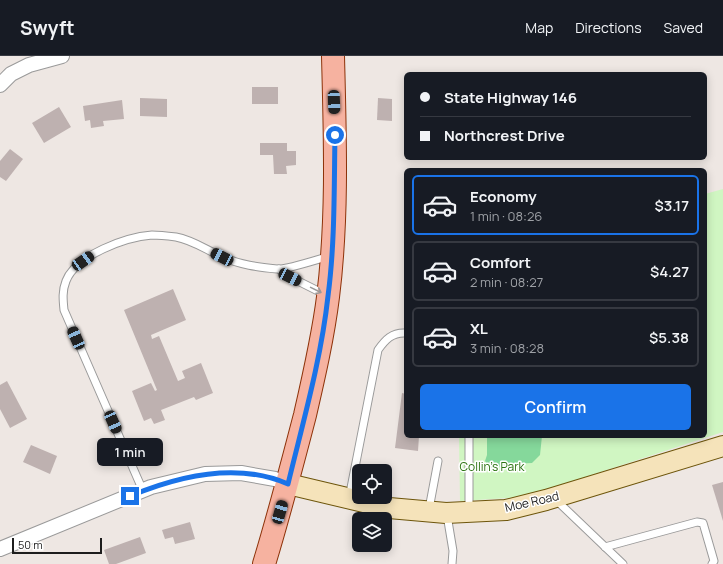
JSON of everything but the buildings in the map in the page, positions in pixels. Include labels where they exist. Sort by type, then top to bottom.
[{"type":"main road","points":[[264,564],[288,484],[317,364],[328,296],[335,208],[333,56]]},
{"type":"street","points":[[0,85],[11,74],[30,65],[62,56]]},
{"type":"street","name":"Moe Road","points":[[288,484],[389,508],[437,512],[506,510],[553,498],[723,446]]},
{"type":"street","points":[[0,549],[151,487],[205,474],[241,473],[275,478],[288,484]]},
{"type":"lane","points":[[143,491],[64,310],[62,294],[66,280],[75,266],[113,245],[132,238],[150,235],[178,237],[240,264],[279,269],[332,255]]},
{"type":"lane","points":[[279,269],[290,277],[328,296]]},
{"type":"lane","points":[[349,498],[378,350],[384,341],[391,336],[404,333]]},
{"type":"lane","points":[[468,511],[469,438]]},
{"type":"lane","points":[[438,460],[437,512],[453,552],[452,564]]},
{"type":"lane","points":[[553,498],[623,564]]},
{"type":"lane","points":[[605,547],[697,522],[703,523],[714,561],[712,564]]},
{"type":"green space","name":"Collin's Park","points":[[723,189],[723,432],[707,437],[707,193]]},
{"type":"green space","name":"Collin's Park","points":[[459,438],[705,438],[533,494],[509,498],[460,501]]},
{"type":"green space","points":[[487,438],[542,438],[540,455],[532,463],[505,464],[492,470],[485,461],[487,455]]},
{"type":"route","points":[[130,496],[151,487],[205,474],[241,473],[275,478],[288,484],[317,364],[325,319],[332,255],[335,208],[335,135]]}]
